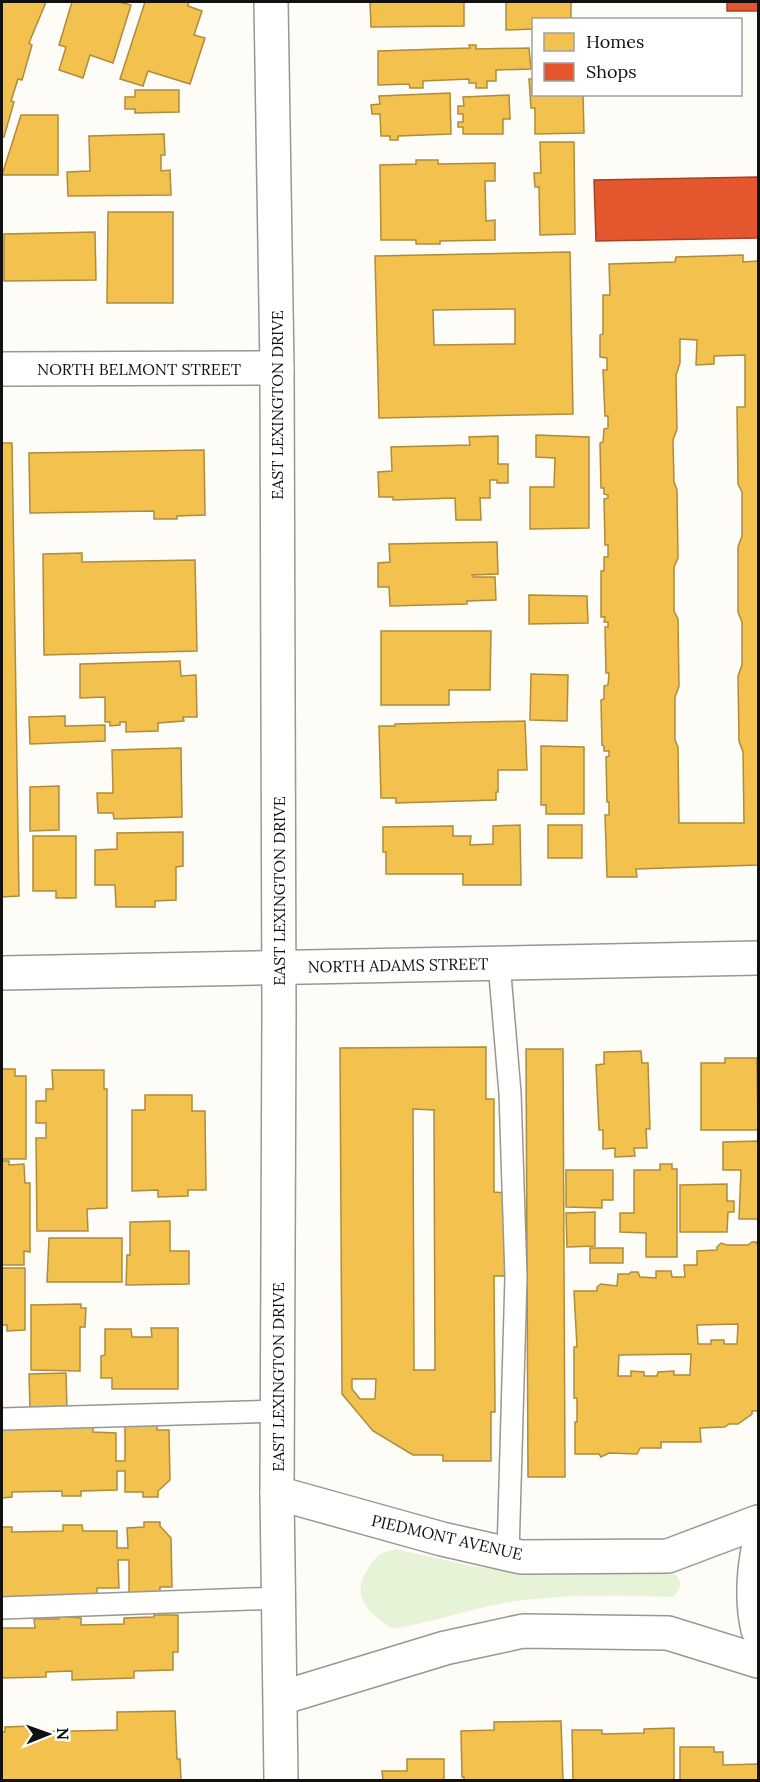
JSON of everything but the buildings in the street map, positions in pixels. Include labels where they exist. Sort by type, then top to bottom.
[{"type":"street","name":"EAST LEXINGTON DRIVE","points":[[271,2],[277,368],[279,967],[277,1493],[281,1780]]},
{"type":"street","name":"NORTH BELMONT STREET","points":[[2,369],[277,368]]},
{"type":"street","name":"NORTH ADAMS STREET","points":[[2,973],[759,958]]},
{"type":"street","name":"PIEDMONT AVENUE","points":[[277,1493],[442,1539],[521,1557],[668,1556],[759,1522]]},
{"type":"street","points":[[759,1550],[753,1589],[759,1630]]},
{"type":"street","points":[[280,1698],[445,1648],[523,1631],[668,1633],[759,1661]]},
{"type":"lane","points":[[499,963],[510,1093],[516,1277],[508,1554]]},
{"type":"lane","points":[[2,1419],[278,1411]]},
{"type":"lane","points":[[2,1608],[279,1598]]},
{"type":"green space","points":[[396,1549],[470,1566],[526,1573],[673,1572],[680,1584],[673,1597],[580,1596],[525,1600],[394,1629],[371,1612],[362,1597],[361,1589],[362,1580],[376,1558]]}]
